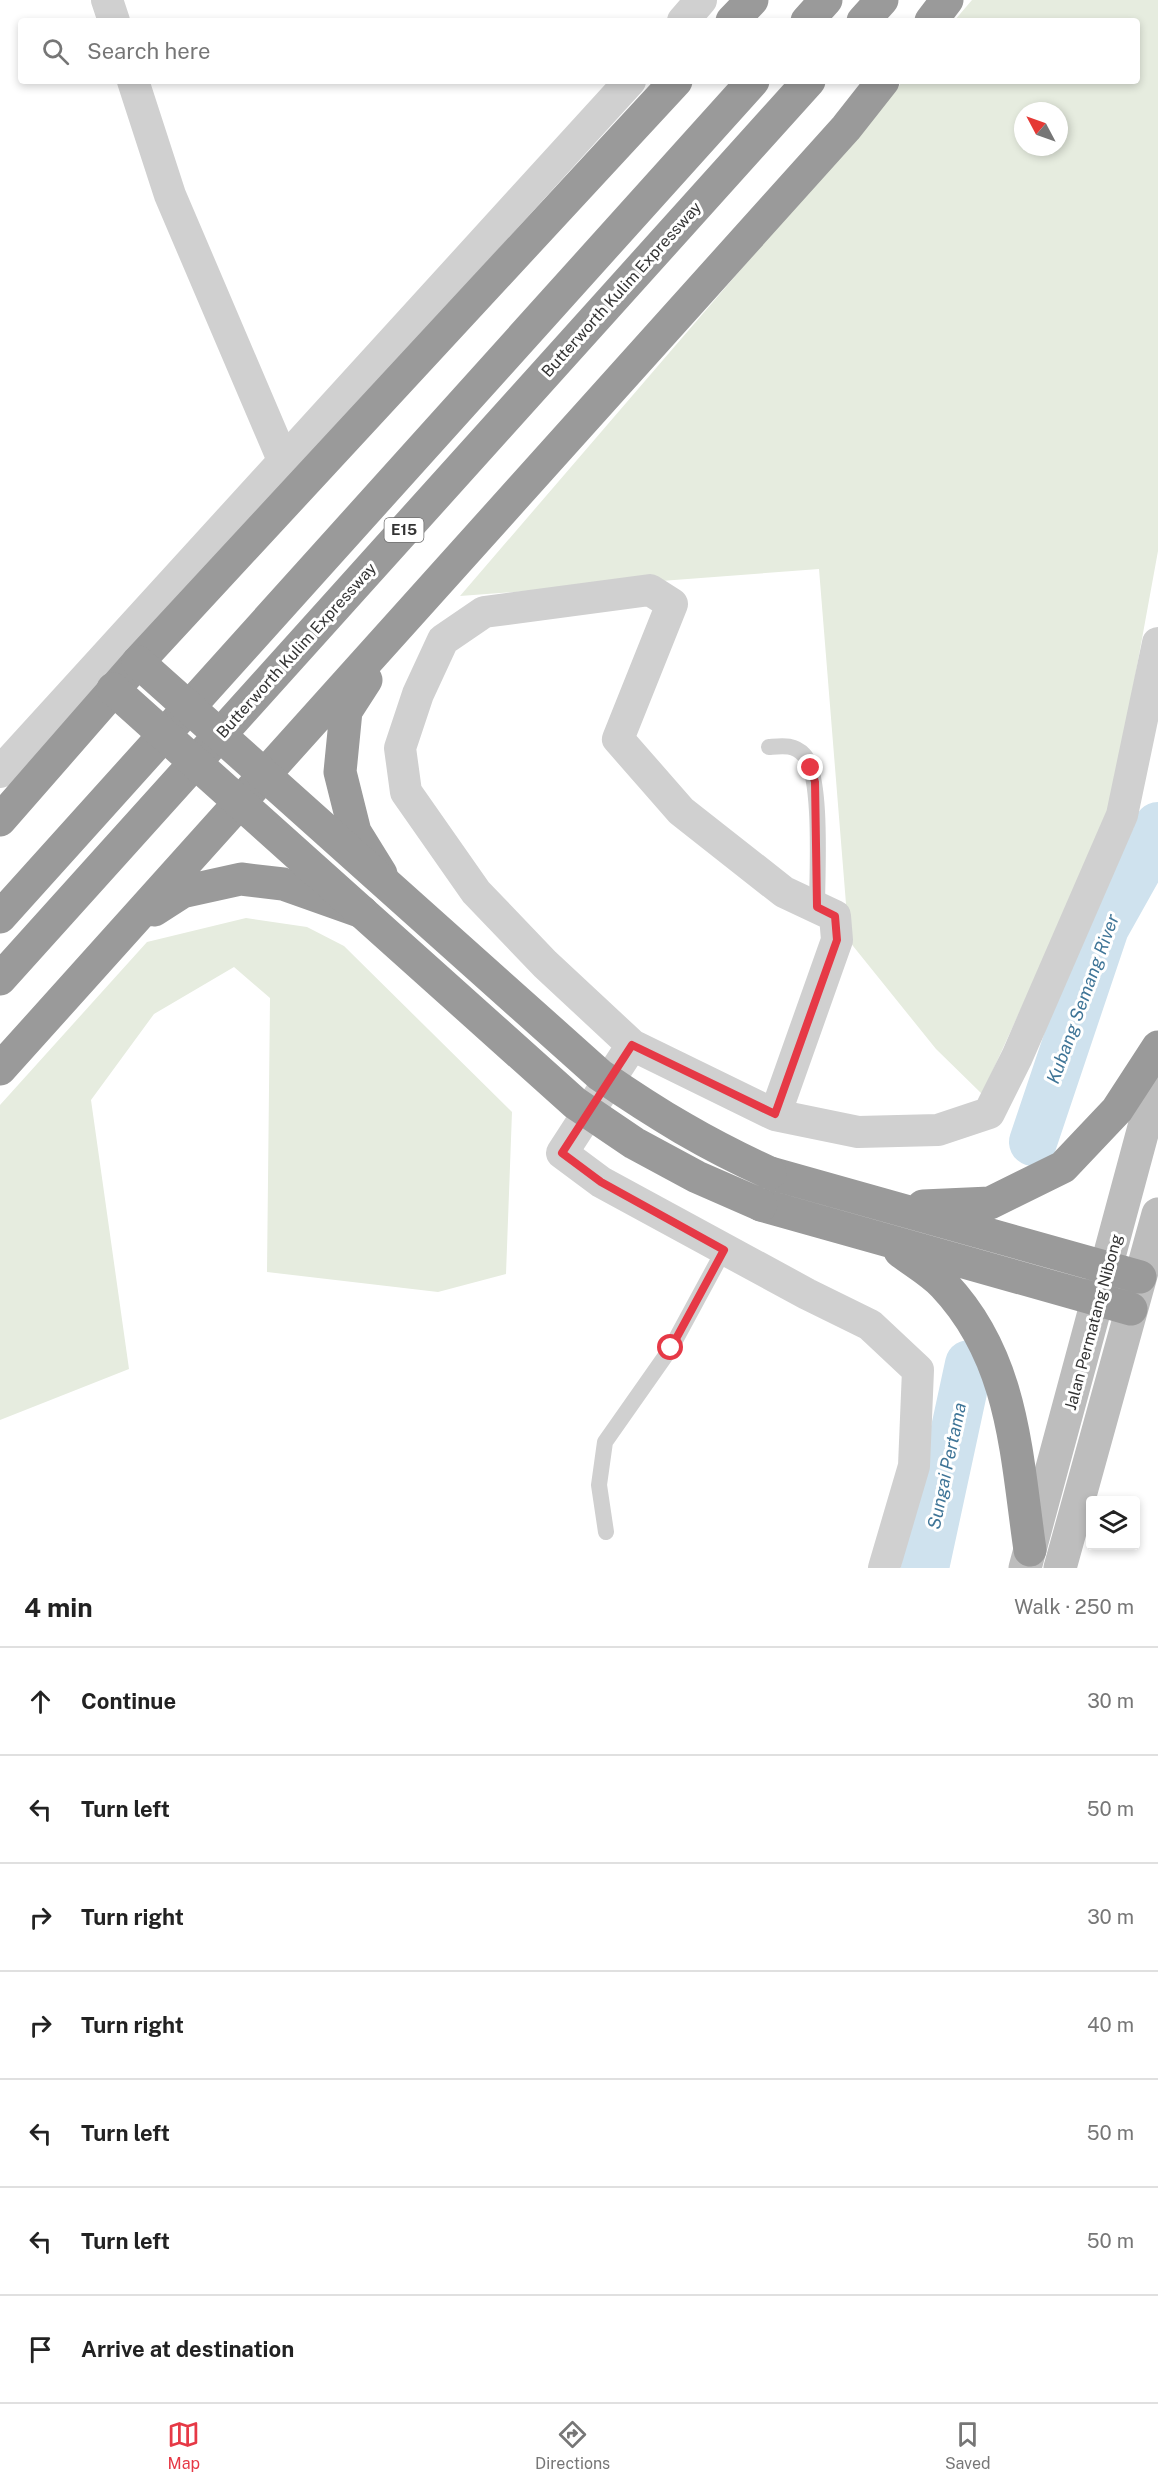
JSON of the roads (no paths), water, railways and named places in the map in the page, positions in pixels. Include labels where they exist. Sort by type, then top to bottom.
[{"type":"highway","points":[[735,18],[752,0]]},
{"type":"highway","points":[[810,18],[826,0]]},
{"type":"highway","points":[[866,18],[882,0]]},
{"type":"highway","points":[[933,18],[947,0]]},
{"type":"highway","points":[[0,820],[113,689],[673,84]]},
{"type":"highway","name":"E15","points":[[0,918],[750,84]]},
{"type":"highway","name":"Butterworth Kulim Expressway","points":[[0,979],[806,84]]},
{"type":"highway","points":[[0,1069],[418,601],[846,128],[881,84]]},
{"type":"highway","points":[[387,885],[355,832],[340,772],[346,711],[418,601]]},
{"type":"highway","points":[[138,662],[600,1075],[657,1115],[712,1147],[770,1173],[1108,1268],[1148,1260]]},
{"type":"highway","points":[[113,689],[575,1103],[634,1143],[760,1205],[1131,1309]]},
{"type":"highway","points":[[130,925],[182,892],[241,879],[284,884],[362,912]]},
{"type":"highway","points":[[894,1208],[990,1203],[1063,1167],[1117,1110],[1158,1047]]},
{"type":"highway","points":[[884,1240],[943,1284],[986,1342],[1010,1411],[1027,1559]]},
{"type":"main road","name":"Jalan Permatang Nibong","points":[[1027,1559],[1108,1268],[1158,1075]]},
{"type":"main road","name":"Jalan Permatang Nibong","points":[[1060,1568],[1131,1309],[1148,1260],[1158,1214]]},
{"type":"street","points":[[107,0],[113,18]]},
{"type":"street","points":[[685,18],[701,0]]},
{"type":"street","points":[[134,84],[170,195],[283,460]]},
{"type":"street","points":[[0,772],[627,84]]},
{"type":"street","points":[[775,1114],[837,940],[835,916],[783,892],[681,811],[618,739],[672,603],[650,590],[484,612],[444,639],[418,694],[400,748],[406,792],[476,892],[545,964],[632,1045],[775,1114],[858,1132],[938,1130],[989,1113],[1017,1057],[1122,814],[1158,643]]},
{"type":"street","points":[[632,1045],[562,1153],[601,1182],[724,1250],[870,1325],[918,1370],[914,1466],[884,1568]]},
{"type":"lane","points":[[769,747],[788,745],[804,754],[815,782],[817,907]]},
{"type":"lane","points":[[606,1532],[599,1485],[605,1442],[671,1348],[724,1250]]},
{"type":"waterway","name":"Kubang Semang River","points":[[1033,1142],[1105,928],[1156,837],[1158,826]]},
{"type":"waterway","name":"Sungai Pertama","points":[[925,1568],[969,1364]]}]
